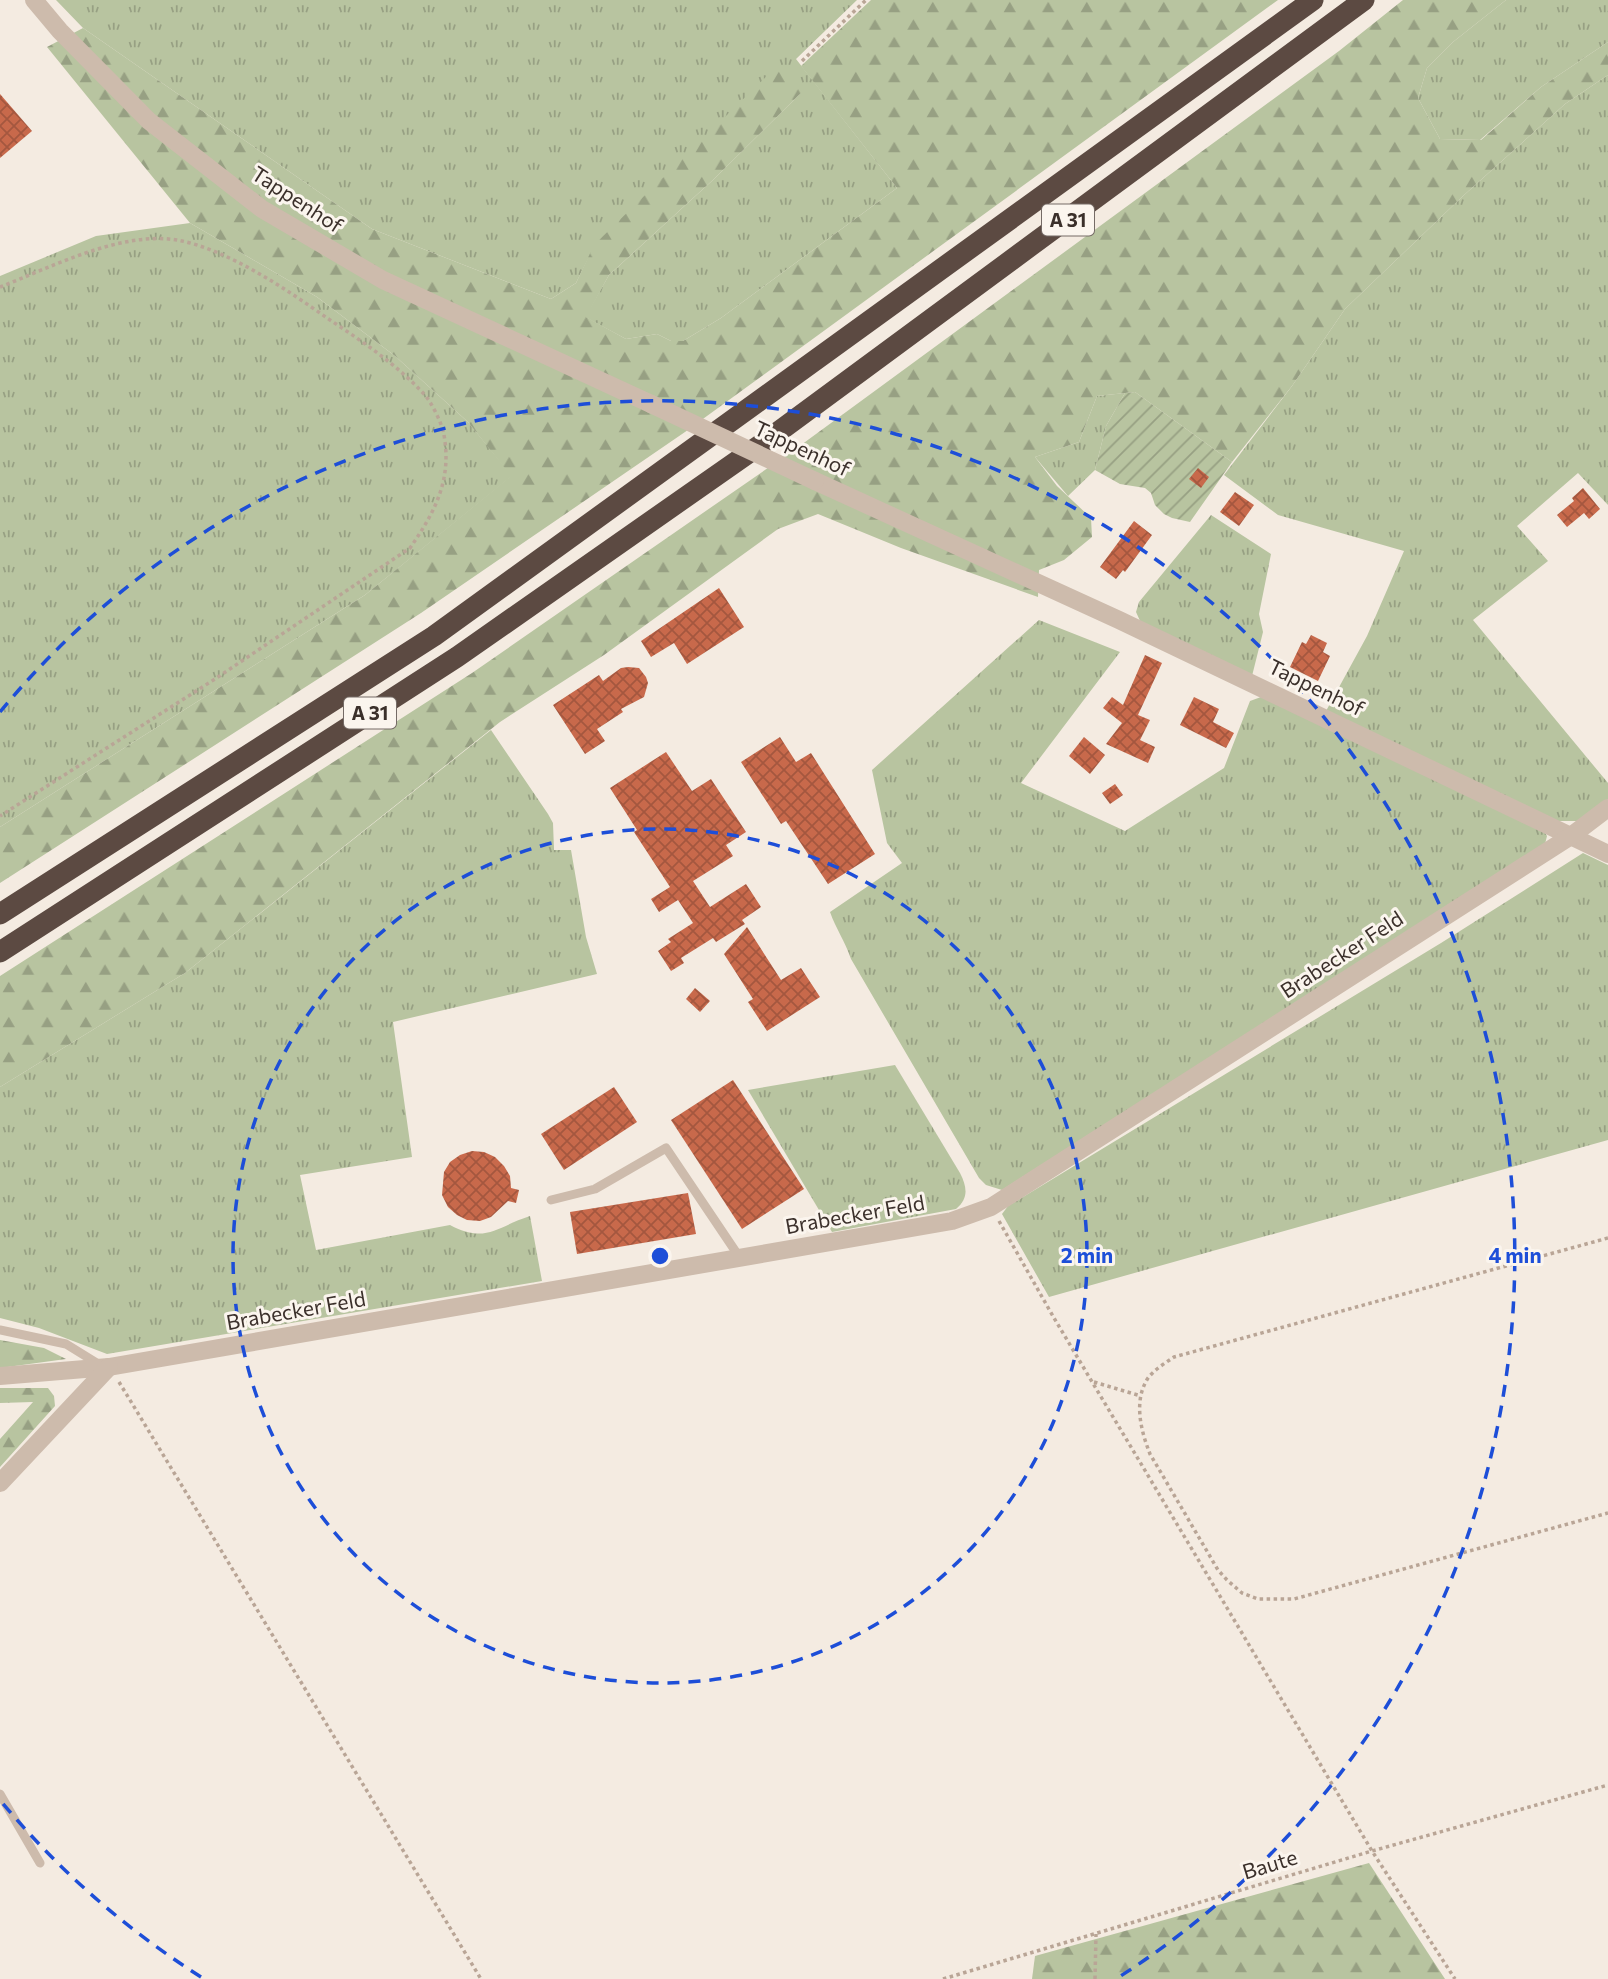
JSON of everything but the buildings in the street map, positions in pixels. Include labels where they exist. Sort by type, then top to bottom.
[{"type":"highway","name":"A 31","points":[[0,914],[434,636],[1313,0]]},
{"type":"highway","name":"A 31","points":[[0,952],[457,657],[770,438],[1364,0]]},
{"type":"street","name":"Tappenhof","points":[[34,0],[60,31],[149,121],[262,209],[383,280],[1119,620],[1608,854]]},
{"type":"street","name":"Brabecker Feld","points":[[0,1376],[107,1367],[952,1221],[991,1207],[1572,836],[1608,808]]},
{"type":"street","points":[[0,1483],[107,1367]]},
{"type":"lane","points":[[551,1200],[595,1189],[666,1148],[740,1258]]},
{"type":"lane","points":[[0,1330],[66,1344],[107,1367]]},
{"type":"lane","points":[[0,1794],[40,1863]]},
{"type":"path","points":[[802,61],[866,0]]},
{"type":"path","points":[[0,288],[106,246],[143,240],[175,240],[199,245],[272,280],[371,347],[425,394],[444,433],[446,477],[429,521],[410,548],[215,679],[0,816]]},
{"type":"path","points":[[991,1207],[1371,1851],[1455,1979]]},
{"type":"path","points":[[1608,1238],[1174,1357],[1148,1378],[1141,1396],[1143,1435],[1150,1454],[1218,1570],[1242,1593],[1258,1599],[1294,1599],[1608,1513]]},
{"type":"path","points":[[107,1367],[481,1979]]},
{"type":"path","points":[[1093,1381],[1141,1396]]},
{"type":"path","name":"Baute","points":[[943,1979],[1371,1851],[1608,1785]]},
{"type":"path","points":[[1095,1979],[1096,1934]]},
{"type":"green space","points":[[56,0],[857,0],[796,59],[897,188],[721,318],[683,341],[671,341],[657,334],[626,339],[585,317],[609,275],[714,179],[801,93],[595,245],[576,283],[551,299],[372,229],[83,28]]},
{"type":"green space","points":[[871,0],[1278,0],[685,432],[421,613],[0,883],[0,827],[365,595],[511,476],[468,422],[395,356],[317,297],[190,223],[47,47],[83,28],[372,229],[551,299],[576,283],[594,245],[778,65],[789,68],[799,78],[801,93],[714,179],[609,275],[586,317],[626,339],[657,334],[671,341],[683,341],[721,318],[897,188],[801,66]]},
{"type":"green space","points":[[1403,0],[1506,0],[1453,42],[1427,68],[1418,98],[1440,139],[1481,140],[1541,87],[1608,42],[1608,75],[1565,104],[1463,196],[1345,309],[1292,386],[1232,462],[1135,392],[1097,396],[1079,442],[1035,457],[1057,486],[1091,518],[1092,537],[1064,560],[1039,570],[1038,597],[901,548],[818,514],[778,529],[604,655],[500,722],[185,973],[0,1087],[0,976],[472,673],[801,445],[1339,51]]},
{"type":"green space","points":[[1506,0],[1608,0],[1608,42],[1541,87],[1480,140],[1440,139],[1418,98],[1427,68],[1453,42]]},
{"type":"green space","points":[[1608,75],[1608,505],[1578,473],[1517,526],[1548,561],[1473,620],[1608,783],[1608,799],[1577,821],[1556,821],[1326,711],[1367,636],[1404,551],[1278,515],[1224,475],[1292,386],[1345,309],[1463,196],[1565,104]]},
{"type":"green space","points":[[190,223],[317,297],[395,356],[468,422],[512,476],[365,595],[0,827],[0,276],[96,236]]},
{"type":"green space","points":[[1135,392],[1232,462],[1190,522],[1164,514],[1145,488],[1120,484],[1095,470],[1106,426],[1125,393]]},
{"type":"green space","points":[[1125,393],[1106,426],[1095,470],[1068,496],[1035,457],[1079,442],[1097,396]]},
{"type":"green space","points":[[1211,515],[1271,554],[1259,614],[1263,632],[1252,676],[1141,623],[1136,612],[1139,602]]},
{"type":"green space","points":[[1039,620],[1120,652],[1021,783],[1125,831],[1224,768],[1250,701],[1261,697],[1544,831],[1547,836],[1545,844],[1002,1190],[986,1185],[979,1178],[851,959],[830,912],[902,863],[887,843],[872,770]]},
{"type":"green space","points":[[491,730],[553,823],[554,850],[571,850],[586,937],[597,974],[393,1022],[412,1157],[300,1175],[316,1250],[450,1225],[473,1233],[491,1232],[530,1216],[542,1281],[107,1354],[39,1328],[0,1318],[0,1087],[185,973]]},
{"type":"green space","points":[[1583,853],[1608,865],[1608,1140],[1049,1297],[1002,1214],[1008,1206],[1441,943]]},
{"type":"green space","points":[[895,1065],[960,1173],[965,1196],[956,1209],[832,1232],[748,1090]]},
{"type":"green space","points":[[0,1340],[44,1348],[66,1359],[0,1368]]},
{"type":"green space","points":[[0,1388],[48,1388],[54,1396],[55,1406],[0,1467],[0,1439],[33,1402],[0,1403]]},
{"type":"green space","points":[[1369,1863],[1445,1979],[1032,1979],[1035,1956]]}]
